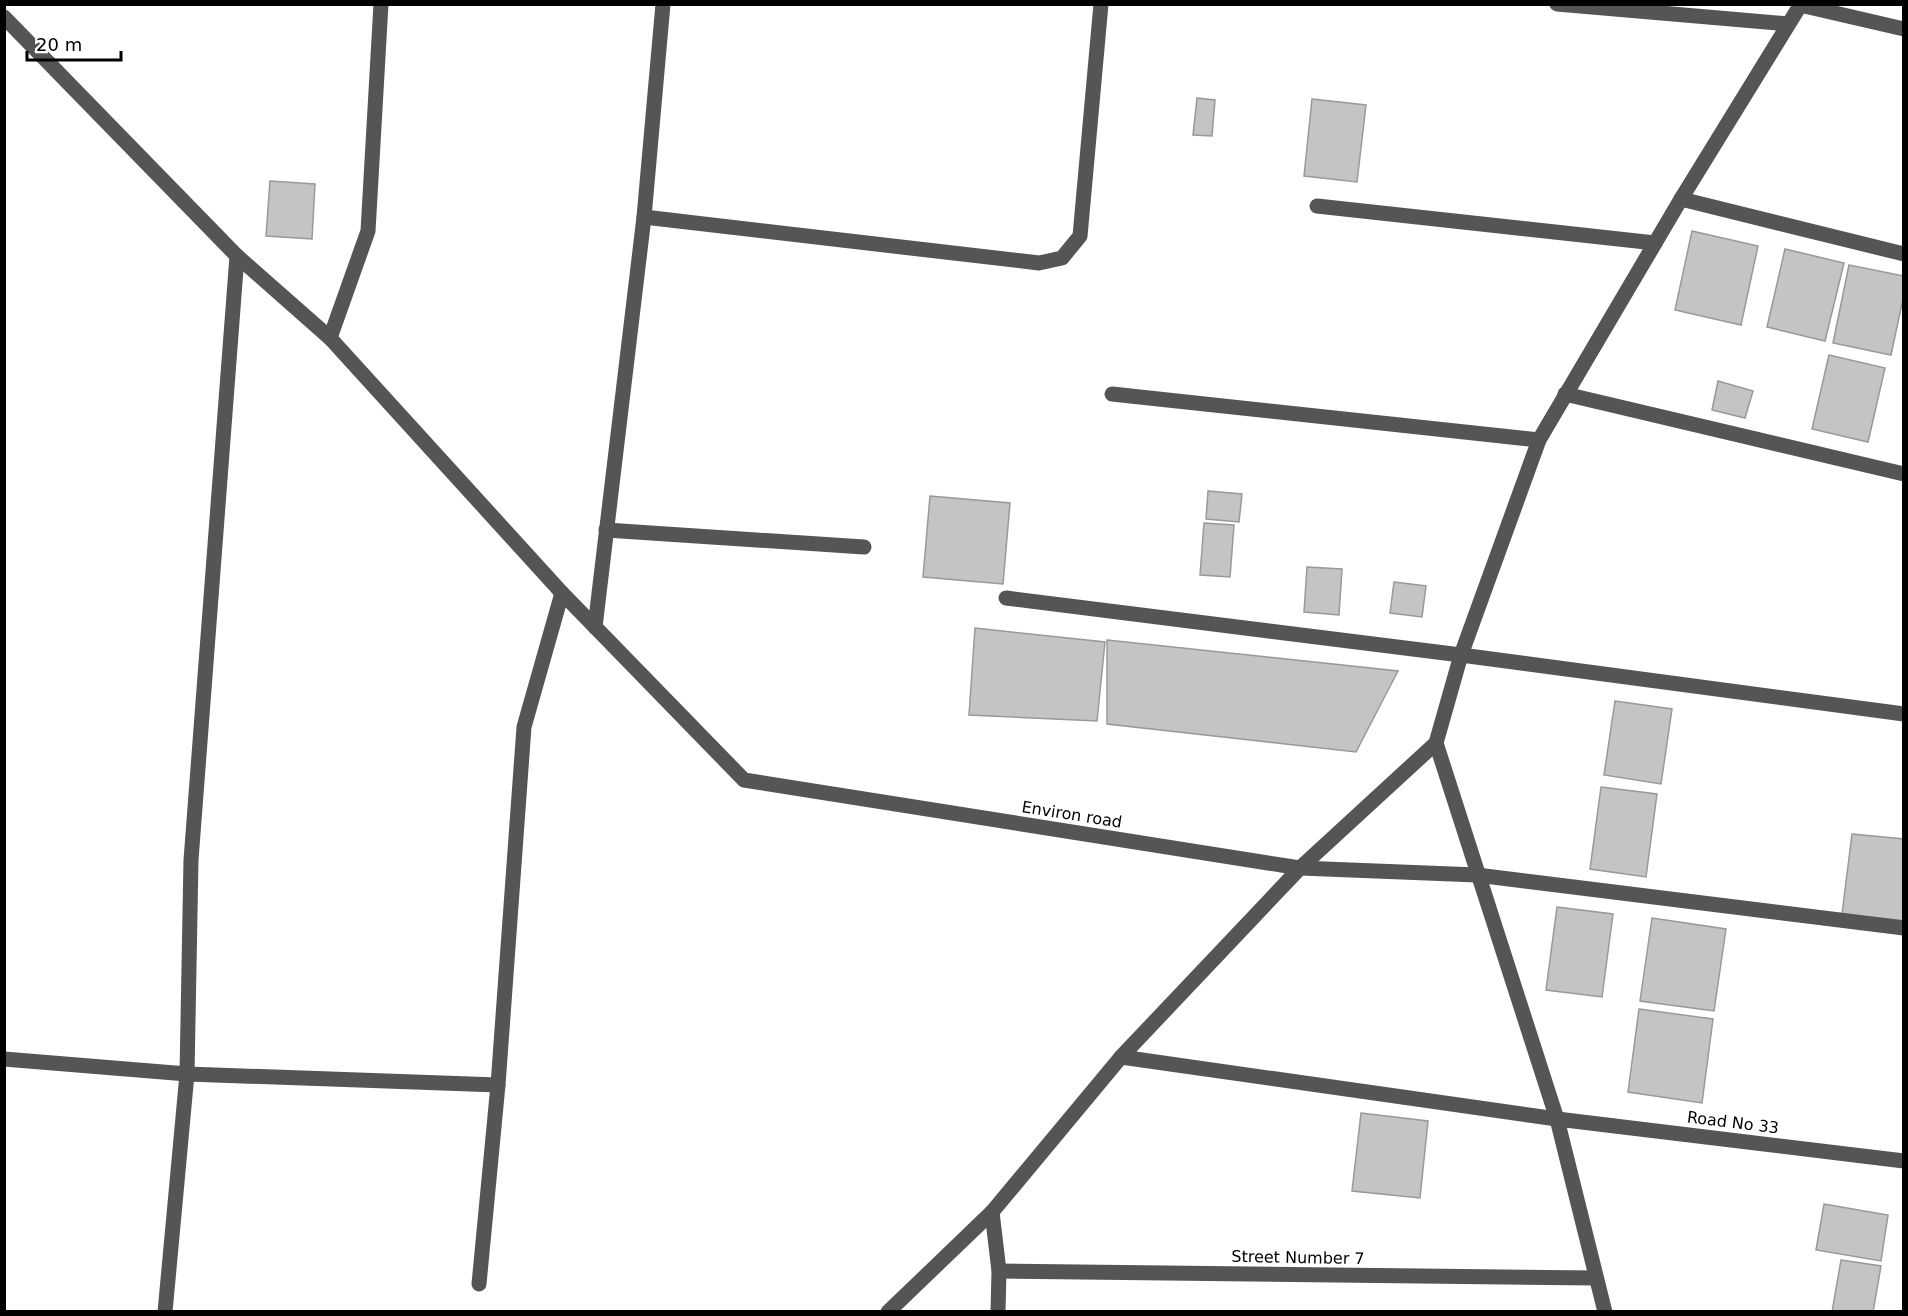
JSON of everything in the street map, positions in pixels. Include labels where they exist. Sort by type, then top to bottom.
[{"type":"street","points":[[330,338],[368,231],[381,4]]},
{"type":"street","points":[[595,627],[644,217],[663,4]]},
{"type":"street","points":[[644,217],[1039,262],[1062,258],[1080,236],[1101,4]]},
{"type":"street","points":[[1557,4],[1788,24]]},
{"type":"street","points":[[888,1311],[992,1212],[1121,1057],[1300,868],[1436,743],[1461,655],[1539,440],[1681,199],[1801,5],[1904,29]]},
{"type":"street","name":"Environ road","points":[[4,17],[237,256],[330,338],[562,593],[744,780],[1300,868],[1478,875],[1904,928]]},
{"type":"street","points":[[1681,199],[1904,254]]},
{"type":"street","points":[[1317,206],[1655,243]]},
{"type":"street","points":[[165,1311],[187,1074],[191,860],[237,256]]},
{"type":"street","points":[[1112,394],[1539,440]]},
{"type":"street","points":[[1565,394],[1904,474]]},
{"type":"street","points":[[606,530],[864,547]]},
{"type":"street","points":[[479,1284],[498,1085],[524,728],[562,593]]},
{"type":"street","points":[[1006,598],[1904,714]]},
{"type":"street","points":[[1436,743],[1557,1119],[1605,1311]]},
{"type":"street","name":"Road No 33","points":[[1121,1057],[1557,1119],[1904,1161]]},
{"type":"street","points":[[4,1059],[187,1074],[498,1085]]},
{"type":"street","points":[[992,1212],[999,1271],[998,1311]]},
{"type":"street","name":"Street Number 7","points":[[999,1271],[1596,1278]]},
{"type":"building","points":[[1197,98],[1215,100],[1212,136],[1193,135]]},
{"type":"building","points":[[1312,99],[1366,105],[1357,182],[1304,176]]},
{"type":"building","points":[[270,181],[315,184],[312,239],[266,236]]},
{"type":"building","points":[[1692,231],[1758,246],[1741,325],[1675,310]]},
{"type":"building","points":[[1785,249],[1844,263],[1825,341],[1767,327]]},
{"type":"building","points":[[1849,265],[1904,276],[1904,294],[1891,355],[1833,343]]},
{"type":"building","points":[[1829,355],[1885,368],[1868,442],[1812,429]]},
{"type":"building","points":[[1718,381],[1753,391],[1745,418],[1712,410]]},
{"type":"building","points":[[1208,491],[1242,494],[1239,522],[1206,519]]},
{"type":"building","points":[[930,496],[1010,503],[1003,584],[923,577]]},
{"type":"building","points":[[1204,523],[1234,525],[1230,577],[1200,575]]},
{"type":"building","points":[[1307,567],[1342,569],[1339,615],[1304,612]]},
{"type":"building","points":[[1394,582],[1426,586],[1422,617],[1390,613]]},
{"type":"building","points":[[975,628],[1105,642],[1097,721],[969,715]]},
{"type":"building","points":[[1107,640],[1398,671],[1356,752],[1107,724]]},
{"type":"building","points":[[1615,701],[1672,709],[1661,784],[1604,775]]},
{"type":"building","points":[[1601,787],[1657,794],[1646,877],[1590,869]]},
{"type":"building","points":[[1852,834],[1904,839],[1904,921],[1842,914]]},
{"type":"building","points":[[1557,907],[1613,914],[1602,997],[1546,990]]},
{"type":"building","points":[[1652,918],[1726,929],[1714,1011],[1640,1001]]},
{"type":"building","points":[[1639,1009],[1713,1019],[1702,1103],[1628,1092]]},
{"type":"building","points":[[1361,1113],[1428,1121],[1420,1198],[1352,1191]]},
{"type":"building","points":[[1824,1204],[1888,1215],[1881,1261],[1816,1250]]},
{"type":"building","points":[[1841,1260],[1881,1266],[1873,1312],[1832,1312]]}]
